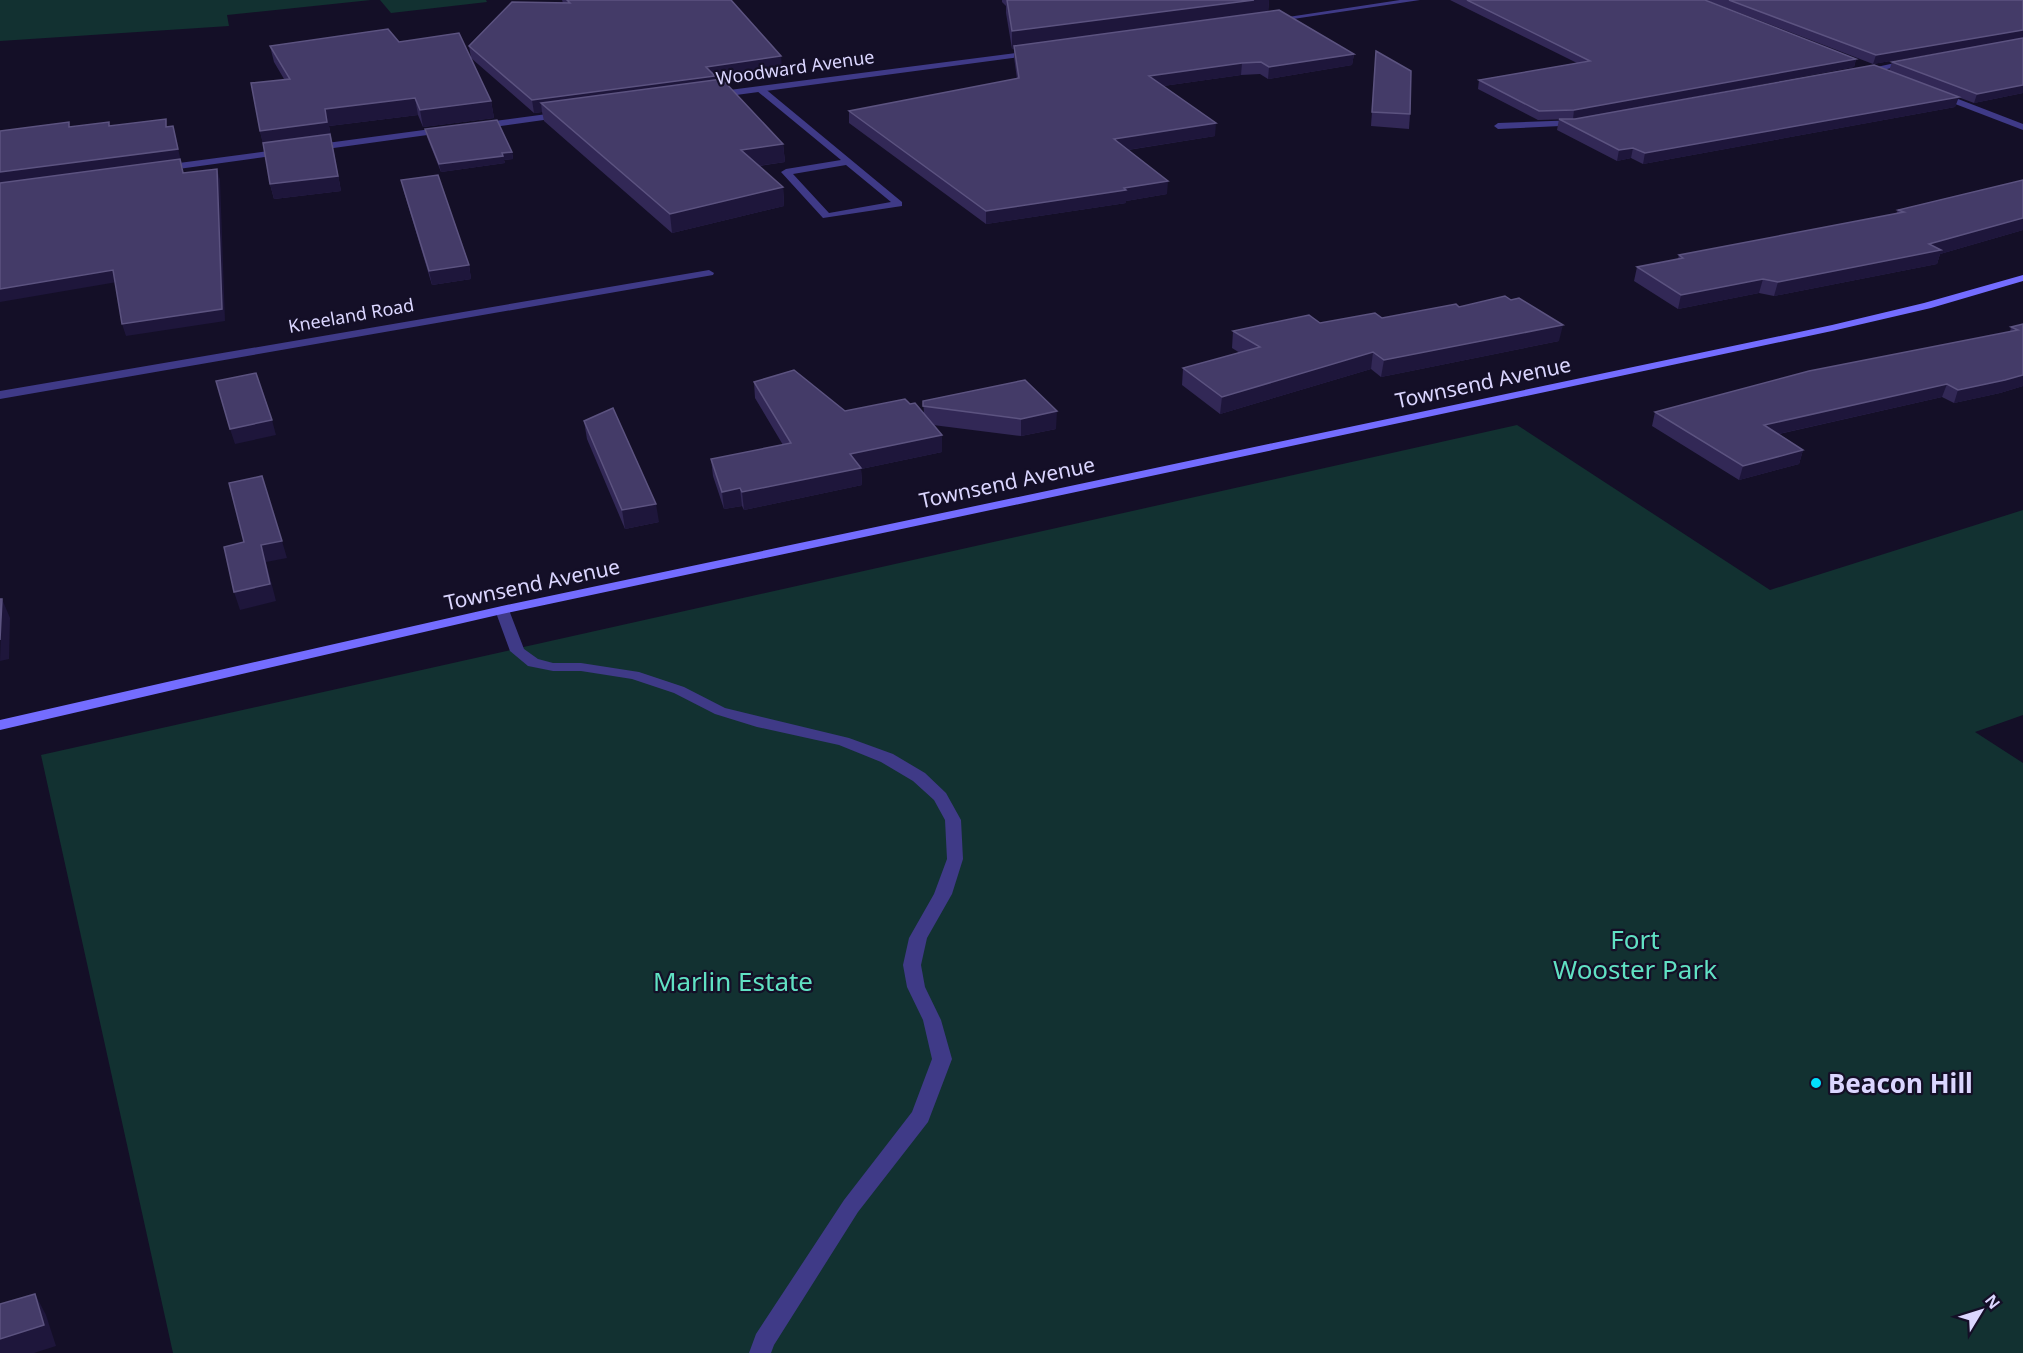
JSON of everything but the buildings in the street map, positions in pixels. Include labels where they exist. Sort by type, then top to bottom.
[{"type":"main road","name":"Townsend Avenue","points":[[0,725],[502,610],[1832,328],[1927,306],[2023,278]]},
{"type":"street","points":[[1267,21],[1416,0]]},
{"type":"street","name":"Woodward Avenue","points":[[704,96],[1042,52]]},
{"type":"street","points":[[1851,72],[1924,59]]},
{"type":"street","points":[[1860,64],[1893,77]]},
{"type":"street","points":[[760,89],[809,133],[865,174],[899,204],[827,216],[786,172],[848,162]]},
{"type":"street","points":[[1925,90],[2023,127]]},
{"type":"street","points":[[474,126],[566,114]]},
{"type":"street","points":[[1498,126],[1585,122]]},
{"type":"street","points":[[303,149],[452,129]]},
{"type":"street","points":[[153,169],[292,151]]},
{"type":"street","name":"Kneeland Road","points":[[0,395],[710,273]]},
{"type":"street","points":[[502,610],[517,651],[533,663],[634,675],[679,690],[720,711],[757,722],[843,741],[887,758],[919,777],[940,797],[953,819],[955,859],[943,894],[918,938],[912,965],[916,987],[933,1020],[942,1059],[939,1068],[921,1116],[851,1206],[764,1341],[760,1353]]},
{"type":"green space","points":[[0,0],[371,0],[227,15],[229,26],[0,41]]},
{"type":"green space","points":[[380,0],[486,0],[487,2],[391,13]]},
{"type":"green space","points":[[1517,425],[1770,590],[2023,510],[2023,715],[1975,732],[2023,763],[2023,1353],[173,1353],[41,755]]},
{"type":"place","name":"Beacon Hill","points":[[1816,1083]]},
{"type":"park label","name":"Fort Wooster Park","points":[[1635,954]]},
{"type":"park label","name":"Marlin Estate","points":[[733,981]]}]
